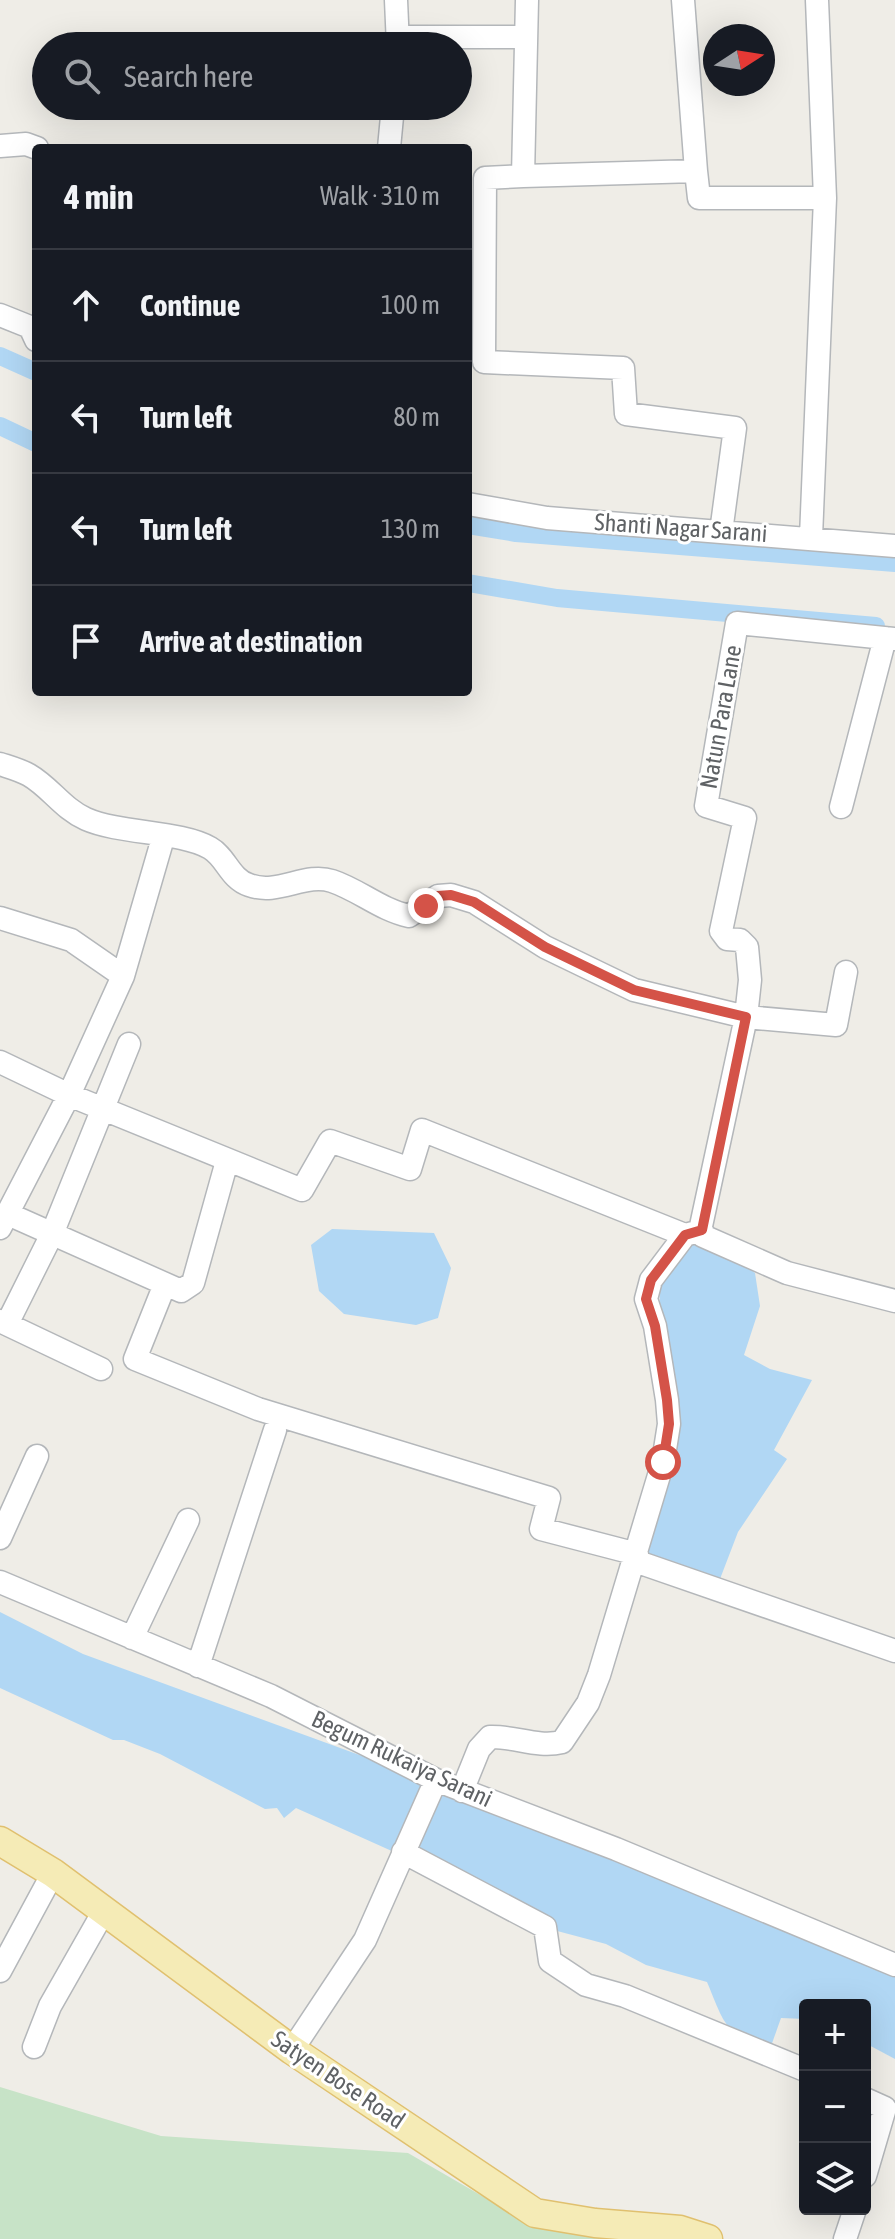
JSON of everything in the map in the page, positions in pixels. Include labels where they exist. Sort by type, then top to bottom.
[{"type":"main road","name":"Satyen Bose Road","points":[[0,1841],[53,1873],[292,2050],[535,2213],[595,2223],[680,2230],[708,2239]]},
{"type":"street","points":[[396,0],[398,32]]},
{"type":"street","points":[[523,176],[527,0]]},
{"type":"street","points":[[683,0],[699,198],[825,198]]},
{"type":"street","points":[[811,537],[825,198],[817,0]]},
{"type":"street","points":[[472,39],[526,37]]},
{"type":"street","points":[[389,144],[392,120]]},
{"type":"street","points":[[0,146],[32,146]]},
{"type":"street","points":[[696,171],[523,176],[476,173],[484,362],[623,368],[626,414],[735,428],[721,532]]},
{"type":"street","points":[[0,315],[30,327],[32,331]]},
{"type":"street","name":"Shanti Nagar Sarani","points":[[472,505],[547,518],[895,546]]},
{"type":"street","name":"Natun Para Lane","points":[[746,1017],[750,980],[747,947],[740,940],[727,939],[721,931],[745,818],[706,806],[737,623],[890,638]]},
{"type":"street","points":[[841,807],[890,638]]},
{"type":"street","points":[[0,764],[28,774],[68,809],[88,820],[163,838],[185,839],[212,849],[231,874],[248,885],[276,890],[314,880],[330,880],[396,913],[409,916],[438,896],[451,895],[474,902],[545,947],[634,990],[746,1017],[836,1025],[846,972]]},
{"type":"street","points":[[163,838],[123,976],[69,1095],[4,1221],[52,1234],[181,1291],[193,1283],[227,1161]]},
{"type":"street","points":[[0,918],[71,940],[123,976]]},
{"type":"street","points":[[462,1791],[479,1749],[490,1737],[509,1736],[544,1746],[562,1742],[572,1729],[599,1675],[657,1488],[669,1424],[655,1326],[646,1299],[651,1280],[693,1233],[746,1017]]},
{"type":"street","points":[[101,1369],[3,1322],[52,1234],[129,1044]]},
{"type":"street","points":[[0,1062],[69,1095],[302,1190],[330,1141],[410,1169],[422,1130],[703,1236],[787,1273],[895,1301]]},
{"type":"street","points":[[165,1284],[135,1359],[258,1409],[549,1498],[541,1529],[636,1558],[895,1651]]},
{"type":"street","points":[[198,1666],[275,1430]]},
{"type":"street","points":[[0,1538],[37,1456]]},
{"type":"street","points":[[132,1638],[188,1520]]},
{"type":"street","name":"Begum Rukaiya Sarani","points":[[0,1582],[271,1696],[436,1780],[616,1849],[895,1965]]},
{"type":"street","points":[[292,2050],[365,1940],[436,1780]]},
{"type":"street","points":[[403,1852],[545,1927],[550,1961],[586,1985],[637,2001],[799,2068]]},
{"type":"street","points":[[0,1971],[53,1873]]},
{"type":"street","points":[[34,2047],[50,2006],[104,1911]]},
{"type":"street","points":[[871,2151],[882,2105]]},
{"type":"street","points":[[845,2239],[853,2215]]},
{"type":"green space","points":[[0,2087],[161,2136],[408,2153],[530,2224],[634,2239],[0,2239]]},
{"type":"water","points":[[332,1229],[434,1233],[451,1268],[438,1318],[416,1325],[344,1314],[319,1291],[311,1245]]},
{"type":"water","points":[[690,1241],[742,1263],[755,1273],[760,1306],[744,1355],[770,1369],[812,1380],[774,1450],[787,1459],[738,1532],[715,1592],[640,1568],[665,1491],[660,1293],[669,1268]]},
{"type":"water","points":[[0,1612],[83,1654],[428,1780],[394,1852],[296,1808],[284,1818],[277,1808],[265,1809],[160,1754],[124,1740],[113,1740],[0,1688]]},
{"type":"water","points":[[443,1790],[895,1971],[895,2059],[871,2046],[871,1999],[799,1999],[799,2019],[781,2018],[770,2049],[743,2037],[728,2025],[707,1982],[646,1965],[606,1944],[546,1928],[411,1861]]},
{"type":"waterway","points":[[0,356],[32,370]]},
{"type":"waterway","points":[[0,426],[32,441]]},
{"type":"waterway","points":[[472,526],[516,533],[895,563]]},
{"type":"waterway","points":[[472,584],[557,598],[876,626]]},
{"type":"route","points":[[426,906],[438,896],[451,895],[474,902],[545,947],[634,990],[746,1017],[746,1030],[730,1091],[702,1230],[685,1235],[651,1280],[646,1299],[655,1326],[667,1400],[669,1424],[663,1462]]}]
